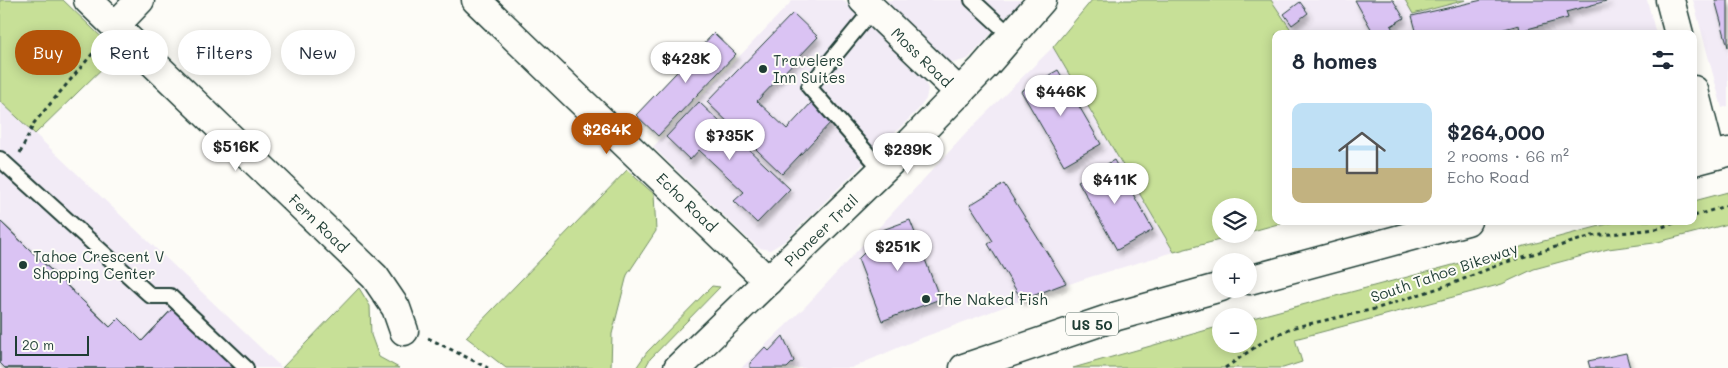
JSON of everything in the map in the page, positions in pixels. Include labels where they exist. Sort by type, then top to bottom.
[{"type":"main road","name":"Fern Road","points":[[88,0],[375,277],[396,308],[404,331]]},
{"type":"main road","points":[[115,26],[140,0]]},
{"type":"main road","name":"Echo Road","points":[[476,0],[768,281]]},
{"type":"main road","name":"Pioneer Trail","points":[[678,368],[960,92],[1042,0]]},
{"type":"main road","points":[[1670,0],[1678,30]]},
{"type":"main road","name":"Moss Road","points":[[868,5],[960,92]]},
{"type":"main road","points":[[1697,102],[1711,156]]},
{"type":"main road","points":[[1257,278],[1452,225]]},
{"type":"main road","name":"US 50","points":[[964,368],[1117,316],[1212,290]]},
{"type":"lane","points":[[972,0],[1011,36]]},
{"type":"lane","points":[[868,5],[809,87],[882,170]]},
{"type":"lane","points":[[4,162],[151,296],[170,296],[246,368]]},
{"type":"path","points":[[4,162],[19,155],[34,123],[115,26]]},
{"type":"path","points":[[1697,215],[1728,204]]},
{"type":"path","name":"South Tahoe Bikeway","points":[[1224,368],[1264,341],[1290,328],[1375,309],[1454,283],[1503,262],[1592,236],[1656,229],[1668,225]]},
{"type":"path","points":[[404,331],[445,345],[488,368]]},
{"type":"shaded area","points":[[793,0],[843,0],[922,75],[928,89],[926,99],[918,110],[785,241],[770,250],[759,248],[745,236],[653,147]]},
{"type":"shaded area","points":[[884,0],[1022,0],[968,59],[953,63],[943,57]]},
{"type":"shaded area","points":[[1271,0],[1405,0],[1413,14],[1466,0],[1647,0],[1655,30],[1291,30]]},
{"type":"shaded area","points":[[1693,0],[1728,0],[1728,106],[1722,108]]},
{"type":"shaded area","points":[[1053,47],[1174,252],[1022,300],[916,340],[851,368],[741,368],[803,309],[973,126]]},
{"type":"shaded area","points":[[0,101],[35,134],[282,368],[0,368]]},
{"type":"green space","points":[[0,0],[63,0],[94,30],[91,30],[91,75],[95,75],[35,134],[0,101]]},
{"type":"green space","points":[[1092,0],[1271,0],[1291,30],[1272,30],[1272,225],[1274,225],[1257,230],[1257,198],[1212,198],[1212,242],[1174,252],[1053,47]]},
{"type":"green space","points":[[1405,0],[1466,0],[1413,14]]},
{"type":"green space","points":[[627,170],[654,194],[656,231],[627,275],[612,334],[611,368],[506,368],[466,337]]},
{"type":"green space","points":[[1728,192],[1728,224],[1654,243],[1608,249],[1534,269],[1502,284],[1295,339],[1302,362],[1283,368],[1073,368],[1212,329],[1212,353],[1257,353],[1257,317],[1604,225],[1697,225],[1697,200]]},
{"type":"green space","points":[[712,286],[720,287],[650,359],[645,368],[636,368],[647,352]]},
{"type":"green space","points":[[359,288],[370,306],[371,335],[379,357],[399,368],[282,368]]},
{"type":"building","points":[[1355,0],[1393,0],[1404,18],[1391,26],[1393,30],[1372,30]]},
{"type":"building","points":[[1482,0],[1610,0],[1566,12],[1568,18],[1524,30],[1520,30],[1519,25],[1501,30],[1416,30],[1412,16]]},
{"type":"building","points":[[1715,0],[1728,0],[1728,47]]},
{"type":"building","points":[[1300,2],[1308,13],[1292,25],[1284,14]]},
{"type":"building","name":"Travelers Inn Suites","points":[[793,13],[818,37],[757,101],[787,129],[812,102],[832,121],[782,174],[707,102]]},
{"type":"building","points":[[714,33],[736,54],[658,136],[636,115]]},
{"type":"building","points":[[1058,70],[1101,144],[1064,165],[1021,91]]},
{"type":"building","points":[[699,102],[790,189],[757,223],[734,201],[744,192],[699,150],[690,160],[666,137]]},
{"type":"building","points":[[1114,160],[1153,230],[1117,250],[1078,181]]},
{"type":"building","points":[[1004,184],[1066,283],[1022,300],[988,244],[993,241],[970,205]]},
{"type":"building","points":[[910,220],[940,299],[882,321],[858,259],[879,238],[877,232]]},
{"type":"building","name":"Tahoe Crescent V Shopping Center","points":[[0,221],[110,327],[119,318],[142,341],[173,308],[236,368],[5,368],[0,363]]},
{"type":"building","name":"Tahoe Crescent V Shopping Center","points":[[0,221],[110,327],[119,318],[142,341],[173,308],[236,368],[5,368],[0,363]]},
{"type":"building","points":[[783,336],[794,361],[787,368],[750,368],[750,363],[765,347],[769,351]]},
{"type":"building","points":[[1626,353],[1630,368],[1590,368],[1588,361]]},
{"type":"place","name":"Travelers Inn Suites","points":[[763,69]]},
{"type":"place","name":"Tahoe Crescent V Shopping Center","points":[[23,265]]},
{"type":"place","name":"The Naked Fish","points":[[926,299]]}]
